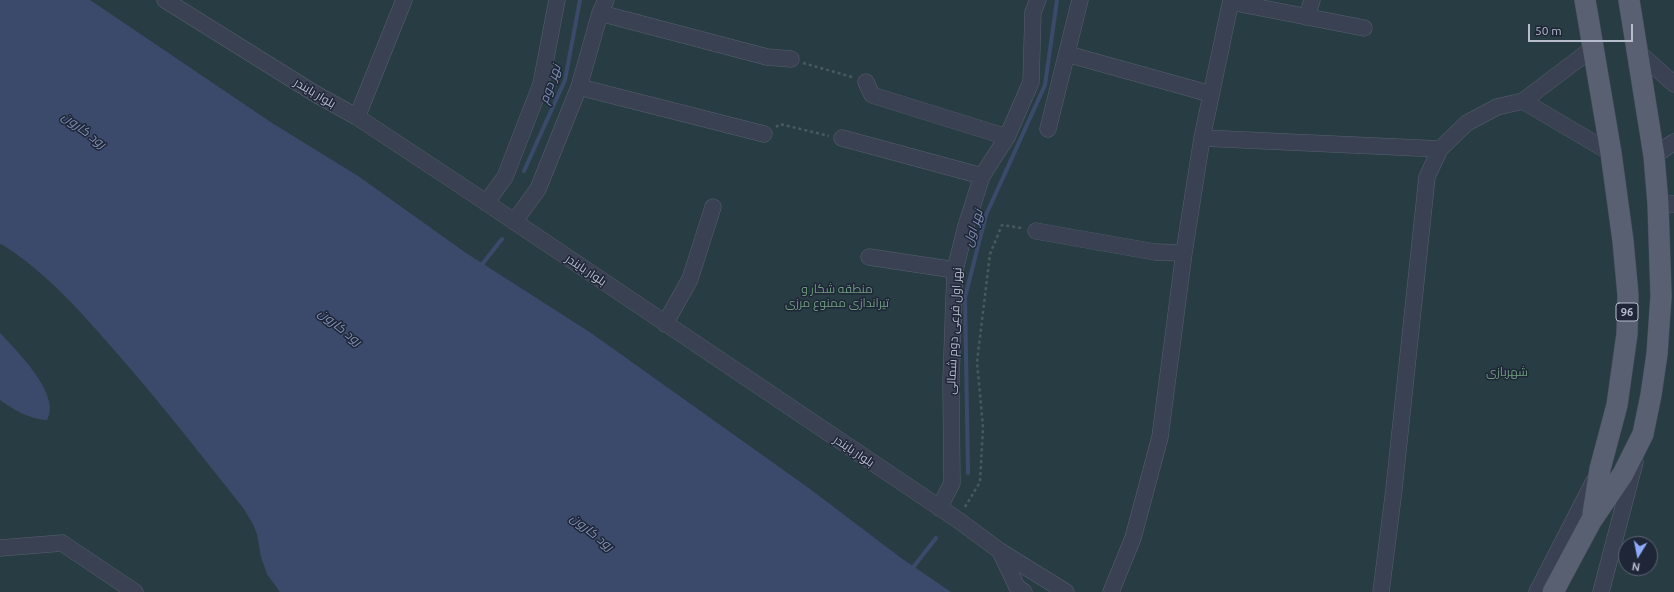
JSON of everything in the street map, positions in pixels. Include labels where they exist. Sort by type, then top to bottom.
[{"type":"main road","name":"96","points":[[1585,0],[1612,153],[1628,295],[1627,334],[1617,405],[1600,469],[1591,521]]},
{"type":"main road","name":"96","points":[[1553,592],[1591,521],[1623,474],[1643,434],[1651,396],[1657,354],[1666,204],[1654,156],[1629,0]]},
{"type":"street","name":"بلوار بایندر","points":[[165,0],[314,94],[357,117],[486,202],[958,520],[1000,550],[1066,592]]},
{"type":"street","points":[[357,117],[404,0]]},
{"type":"street","points":[[486,202],[505,177],[540,84],[557,0]]},
{"type":"street","name":"نهر اول فرعی دوم شمالی","points":[[939,508],[952,483],[951,381],[955,270],[966,226],[982,176],[1007,137],[1031,82],[1033,12],[1038,0]]},
{"type":"street","points":[[1048,129],[1080,0]]},
{"type":"street","points":[[1307,16],[1312,0]]},
{"type":"street","points":[[1112,592],[1133,538],[1160,437],[1184,253],[1202,138],[1231,1],[1364,28]]},
{"type":"street","points":[[514,222],[538,189],[579,88],[603,6],[766,57],[791,59]]},
{"type":"street","points":[[1381,592],[1394,489],[1427,177],[1440,149],[1467,123],[1497,107],[1522,101],[1593,48]]},
{"type":"street","points":[[1638,52],[1674,84]]},
{"type":"street","points":[[1067,54],[1211,94]]},
{"type":"street","points":[[866,82],[872,95],[1007,137]]},
{"type":"street","points":[[579,88],[764,134]]},
{"type":"street","points":[[1522,101],[1612,153]]},
{"type":"street","points":[[842,138],[982,176]]},
{"type":"street","points":[[1202,138],[1440,149]]},
{"type":"street","points":[[1654,156],[1674,142]]},
{"type":"street","points":[[665,324],[690,279],[713,207]]},
{"type":"street","points":[[1036,231],[1155,252],[1184,253]]},
{"type":"street","points":[[869,257],[955,270]]},
{"type":"street","points":[[1601,592],[1643,434]]},
{"type":"street","points":[[1537,592],[1600,469]]},
{"type":"street","points":[[0,548],[62,543],[135,592]]},
{"type":"street","name":"بلوار بایندر","points":[[1000,550],[1017,587],[1024,592]]},
{"type":"path","points":[[791,59],[866,82]]},
{"type":"path","points":[[764,134],[780,124],[842,138]]},
{"type":"path","points":[[958,520],[980,482],[983,427],[977,362],[990,254],[1002,226],[1036,231]]},
{"type":"green space","name":"منطقه شکار و تیراندازی ممنوع مرزی","points":[[0,0],[1674,0],[1674,592],[0,592]]},
{"type":"water","name":"رود کارون","points":[[0,0],[90,0],[272,123],[358,176],[466,253],[591,333],[810,489],[901,558],[951,592],[280,592],[267,574],[261,557],[257,534],[244,509],[181,429],[115,351],[63,294],[35,268],[0,244]]},
{"type":"water","points":[[0,333],[26,361],[43,386],[48,398],[50,410],[47,420],[28,416],[0,400]]},
{"type":"waterway","name":"نهر دوم","points":[[524,171],[565,80],[580,0]]},
{"type":"waterway","name":"نهر اول","points":[[968,473],[965,297],[986,215],[1045,85],[1057,0]]},
{"type":"waterway","points":[[480,267],[502,239]]},
{"type":"waterway","points":[[911,570],[936,538]]},
{"type":"park label","name":"شهربازی","points":[[1507,372]]}]
